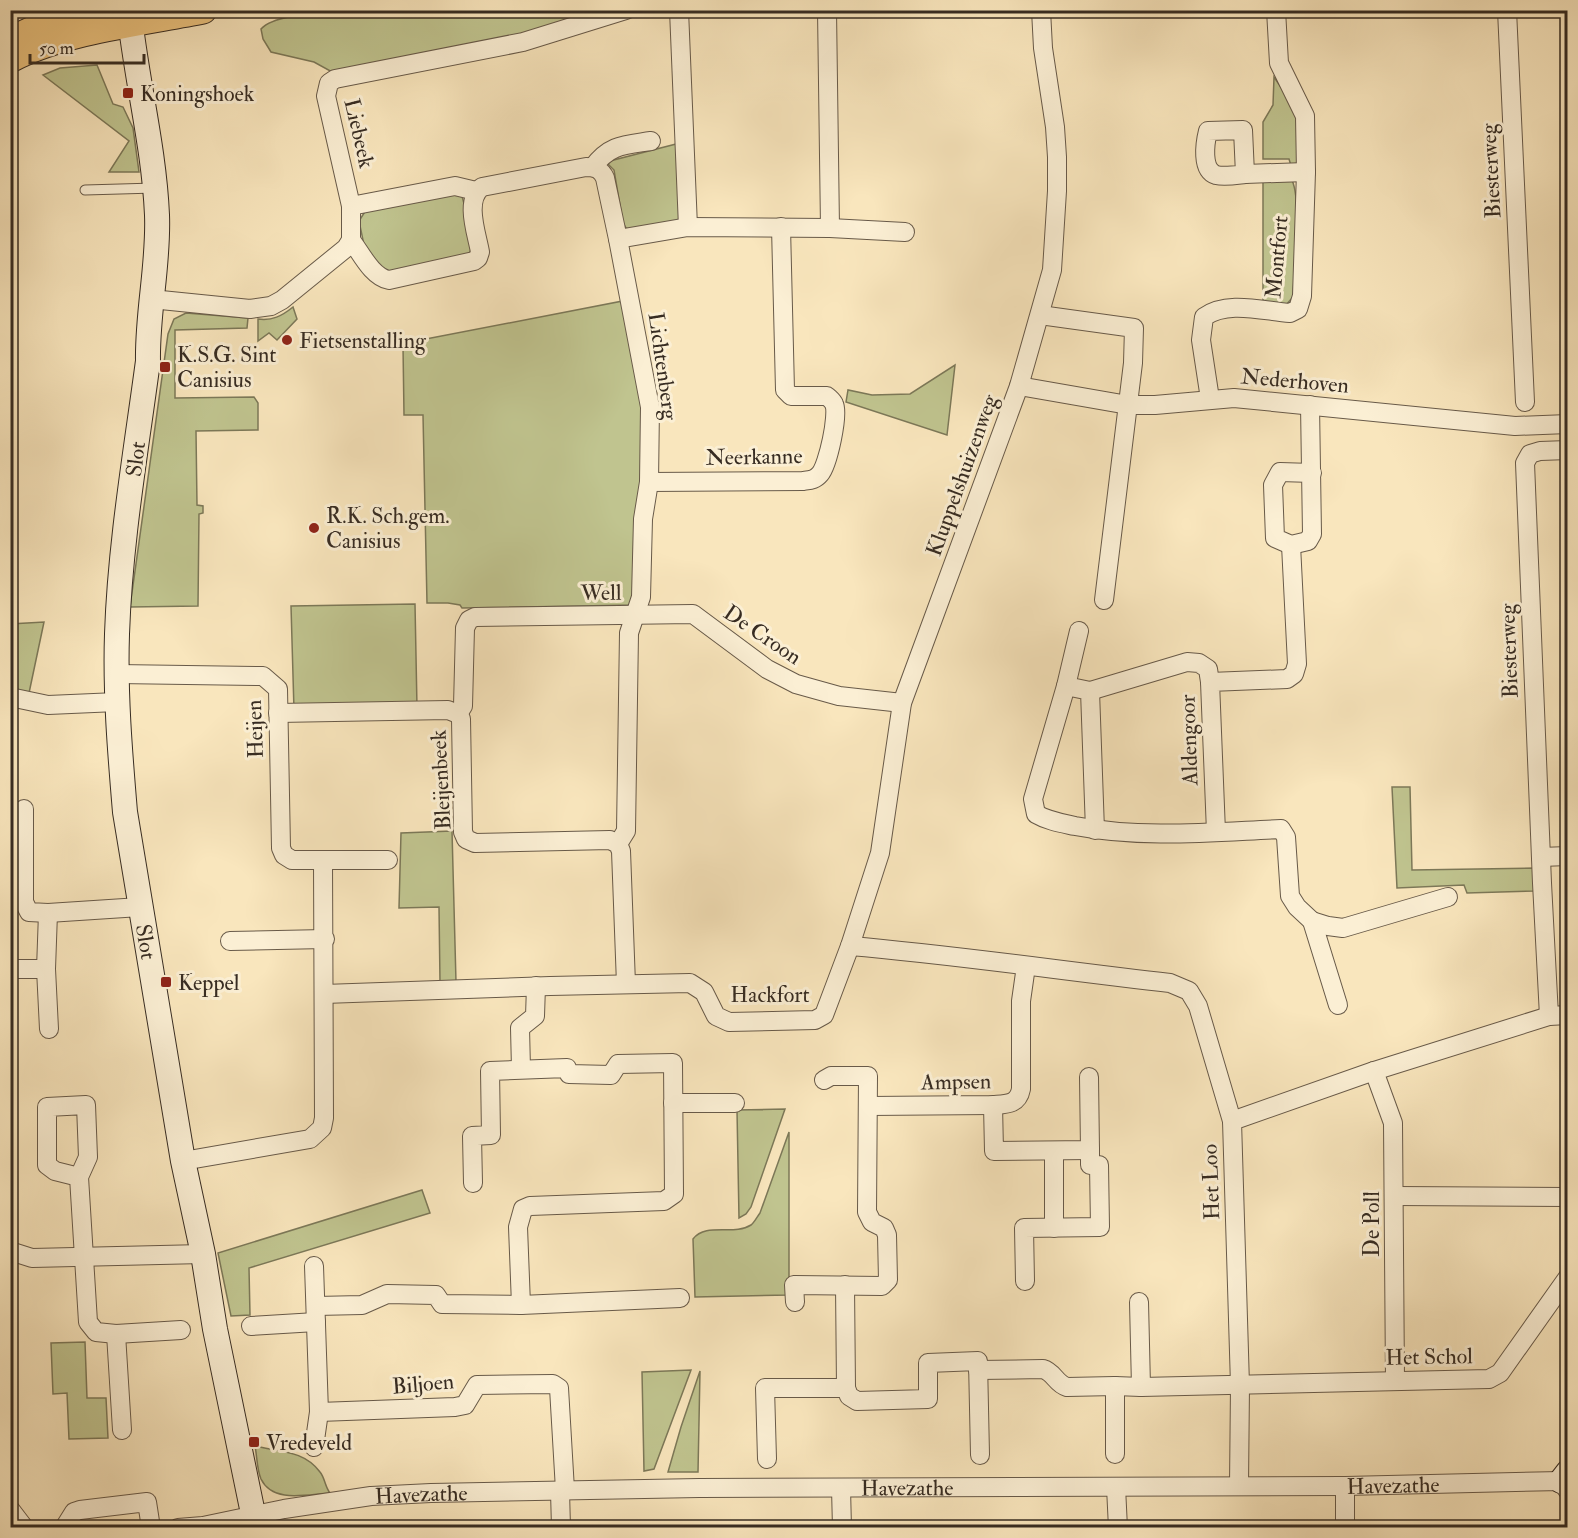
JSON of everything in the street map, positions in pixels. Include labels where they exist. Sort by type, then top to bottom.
[{"type":"main road","points":[[10,41],[57,20],[93,10]]},
{"type":"main road","points":[[10,59],[37,47],[137,16],[203,10]]},
{"type":"street","name":"Liebeek","points":[[351,240],[351,206],[326,96],[329,83],[335,79],[523,42],[626,10]]},
{"type":"street","points":[[679,10],[688,226]]},
{"type":"street","points":[[827,10],[830,228]]},
{"type":"street","name":"Kluppelshuizenweg","points":[[850,946],[880,853],[902,703],[1020,386],[1052,270],[1058,191],[1055,127],[1043,48],[1041,10]]},
{"type":"street","name":"Montfort","points":[[1210,399],[1201,340],[1204,317],[1213,310],[1224,308],[1290,313],[1298,309],[1302,296],[1306,172],[1305,116],[1279,63],[1276,10]]},
{"type":"street","name":"Biesterweg","points":[[1507,10],[1525,402]]},
{"type":"street","name":"Slot","points":[[137,16],[133,48],[161,188],[156,248],[157,299],[148,332],[148,361],[122,565],[117,634],[117,702],[125,812],[183,1161],[255,1522]]},
{"type":"street","points":[[157,299],[250,309],[271,306],[282,300],[346,249],[351,240],[383,279],[389,280],[474,261],[480,252],[472,201],[476,191],[482,187],[593,167],[602,155],[614,147],[651,141]]},
{"type":"street","name":"Lichtenberg","points":[[593,167],[602,172],[605,178],[650,407],[649,482],[643,519],[641,597],[635,615]]},
{"type":"street","points":[[1245,174],[1306,172]]},
{"type":"street","points":[[351,206],[455,186],[476,191]]},
{"type":"street","points":[[618,239],[688,226],[830,228],[905,232]]},
{"type":"street","name":"Neerkanne","points":[[649,482],[803,481],[813,480],[821,474],[826,465],[835,412],[834,404],[827,396],[791,396],[785,390],[782,227]]},
{"type":"street","points":[[1040,315],[1134,328],[1134,355],[1104,600]]},
{"type":"street","name":"Nederhoven","points":[[1020,386],[1128,405],[1234,398],[1515,426],[1568,424]]},
{"type":"street","points":[[1310,405],[1312,473],[1312,534],[1308,541],[1291,545],[1275,538],[1273,485],[1280,472],[1312,473]]},
{"type":"street","name":"Biesterweg","points":[[1540,857],[1525,463],[1530,454],[1568,450]]},
{"type":"street","name":"Aldengoor","points":[[1216,832],[1210,682],[1287,680],[1294,674],[1297,664],[1291,545]]},
{"type":"street","name":"De Croon","points":[[635,615],[693,614],[767,669],[796,684],[839,696],[902,703]]},
{"type":"street","name":"Well","points":[[458,714],[463,706],[465,628],[470,620],[476,617],[635,615],[629,633],[626,831],[618,844]]},
{"type":"street","points":[[1078,631],[1066,686],[1033,799],[1036,814],[1047,820],[1095,830],[1136,834],[1281,829],[1285,832],[1290,896],[1297,907],[1312,921],[1329,926],[1343,928],[1448,897]]},
{"type":"street","points":[[1066,686],[1090,691],[1186,662],[1199,663],[1208,669],[1210,682]]},
{"type":"street","name":"Heijen","points":[[117,674],[263,676],[278,689],[281,848],[284,855],[292,860],[388,860]]},
{"type":"street","points":[[1090,691],[1095,830]]},
{"type":"street","points":[[10,697],[48,705],[117,702]]},
{"type":"street","name":"Bleijenbeek","points":[[279,713],[448,710],[458,714],[461,719],[463,832],[466,839],[474,843],[610,840],[618,844]]},
{"type":"street","points":[[24,809],[17,869],[24,902],[29,912],[48,913],[141,907]]},
{"type":"street","points":[[618,844],[621,851],[626,984]]},
{"type":"street","points":[[1549,1016],[1540,857],[1568,856]]},
{"type":"street","points":[[183,1161],[310,1139],[322,1128],[324,1118],[325,939],[323,861]]},
{"type":"street","points":[[48,913],[46,969],[49,1029]]},
{"type":"street","points":[[1312,921],[1338,1005]]},
{"type":"street","points":[[230,941],[325,939]]},
{"type":"street","points":[[850,946],[937,954],[1170,983],[1189,991],[1198,1006],[1232,1121]]},
{"type":"street","name":"Hackfort","points":[[324,994],[690,983],[704,992],[716,1016],[729,1022],[815,1020],[824,1015],[850,946]]},
{"type":"street","name":"Ampsen","points":[[868,1106],[1013,1103],[1020,1096],[1021,1001],[1026,966]]},
{"type":"street","points":[[10,969],[46,969]]},
{"type":"street","points":[[521,1070],[520,1028],[535,1017],[536,986]]},
{"type":"street","name":"Het Loo","points":[[1239,1486],[1240,1385],[1232,1121],[1374,1071],[1549,1016],[1568,1015]]},
{"type":"street","points":[[473,1183],[472,1136],[491,1135],[490,1071],[567,1068],[569,1074],[611,1075],[618,1064],[673,1063],[674,1194],[664,1201],[530,1206],[524,1209],[518,1227],[521,1305]]},
{"type":"street","name":"De Poll","points":[[1374,1071],[1393,1123],[1395,1381]]},
{"type":"street","points":[[795,1302],[794,1285],[882,1286],[888,1280],[887,1235],[884,1228],[872,1222],[867,1212],[868,1076],[831,1076],[824,1080]]},
{"type":"street","points":[[1025,1281],[1024,1228],[1100,1227],[1099,1165],[1090,1165],[1089,1077]]},
{"type":"street","points":[[673,1103],[735,1103]]},
{"type":"street","points":[[79,1177],[55,1171],[47,1165],[47,1107],[86,1105],[87,1157],[79,1177],[88,1322],[96,1332],[116,1334],[181,1330]]},
{"type":"street","points":[[993,1105],[994,1151],[1090,1150]]},
{"type":"street","points":[[1054,1151],[1054,1228]]},
{"type":"street","points":[[1395,1196],[1568,1197]]},
{"type":"street","points":[[10,1251],[32,1258],[203,1254]]},
{"type":"street","points":[[314,1266],[319,1412],[314,1447]]},
{"type":"street","name":"Het Schol","points":[[1240,1385],[1489,1379],[1497,1375],[1568,1277]]},
{"type":"street","points":[[845,1285],[846,1388],[849,1396],[857,1401],[928,1399],[928,1363],[978,1361],[980,1455]]},
{"type":"street","points":[[251,1326],[362,1305],[387,1294],[436,1295],[442,1304],[521,1305],[680,1298]]},
{"type":"street","points":[[1139,1302],[1141,1387]]},
{"type":"street","points":[[116,1334],[122,1430]]},
{"type":"street","points":[[978,1370],[1043,1369],[1049,1371],[1061,1385],[1067,1387],[1240,1385]]},
{"type":"street","name":"Biljoen","points":[[319,1412],[455,1407],[465,1405],[477,1385],[553,1384],[559,1388],[563,1491]]},
{"type":"street","points":[[1115,1386],[1115,1454]]},
{"type":"street","points":[[767,1460],[765,1388],[846,1388]]},
{"type":"street","name":"Havezathe","points":[[255,1522],[284,1509],[371,1496],[431,1493],[841,1488],[1345,1486],[1565,1482]]},
{"type":"street","points":[[1345,1486],[1345,1527]]},
{"type":"street","points":[[1116,1487],[1118,1527]]},
{"type":"street","points":[[841,1488],[842,1527]]},
{"type":"street","points":[[561,1527],[563,1491]]},
{"type":"street","points":[[64,1527],[74,1512],[147,1502],[151,1527]]},
{"type":"street","points":[[10,1509],[20,1526]]},
{"type":"street","points":[[178,1527],[255,1522]]},
{"type":"lane","points":[[85,190],[161,188]]},
{"type":"green space","points":[[340,11],[618,11],[564,28],[332,72],[314,62],[271,52],[263,39],[261,29],[276,20],[298,15]]},
{"type":"green space","points":[[97,65],[113,104],[123,107],[133,128],[139,172],[109,172],[129,141],[43,75],[60,68]]},
{"type":"green space","points":[[1274,77],[1300,115],[1302,156],[1292,169],[1289,159],[1263,159],[1263,122],[1273,105]]},
{"type":"green space","points":[[680,143],[681,223],[632,231],[626,228],[623,223],[614,170],[606,162]]},
{"type":"green space","points":[[1263,175],[1292,180],[1295,190],[1297,220],[1293,297],[1285,306],[1263,306]]},
{"type":"green space","points":[[457,193],[462,196],[467,215],[471,250],[468,255],[392,272],[383,270],[364,245],[359,221],[366,210]]},
{"type":"green space","points":[[628,300],[646,385],[634,605],[462,608],[460,605],[448,603],[427,603],[423,415],[404,415],[403,346],[417,344],[400,344]]},
{"type":"green space","points":[[293,307],[297,319],[277,340],[269,333],[258,341],[258,319],[277,317]]},
{"type":"green space","points":[[186,313],[248,318],[247,328],[175,330],[175,398],[254,397],[258,403],[258,430],[196,431],[197,505],[203,506],[203,513],[199,514],[198,606],[130,607],[168,334],[174,319]]},
{"type":"green space","points":[[955,365],[947,435],[846,402],[848,390],[872,395],[910,394]]},
{"type":"green space","points":[[415,604],[417,708],[294,710],[291,606]]},
{"type":"green space","points":[[44,622],[29,693],[11,689],[10,624]]},
{"type":"green space","points":[[1392,787],[1410,787],[1412,870],[1534,868],[1534,891],[1467,893],[1464,885],[1397,888]]},
{"type":"green space","points":[[452,831],[456,982],[440,982],[439,907],[399,908],[401,833]]},
{"type":"green space","points":[[785,1109],[751,1207],[739,1218],[737,1110]]},
{"type":"green space","points":[[789,1132],[789,1295],[695,1297],[693,1239],[705,1231],[744,1228],[753,1223],[760,1213]]},
{"type":"green space","points":[[422,1190],[430,1213],[249,1268],[250,1315],[231,1316],[218,1253]]},
{"type":"green space","points":[[85,1342],[87,1398],[106,1398],[108,1438],[69,1439],[67,1393],[53,1394],[51,1343]]},
{"type":"green space","points":[[691,1370],[654,1469],[644,1471],[642,1372]]},
{"type":"green space","points":[[700,1371],[698,1472],[668,1472],[681,1427]]},
{"type":"green space","points":[[255,1446],[290,1453],[314,1465],[323,1477],[330,1493],[292,1496],[274,1492],[261,1479]]},
{"type":"place","name":"Koningshoek","points":[[128,93]]},
{"type":"place","name":"Fietsenstalling","points":[[287,340]]},
{"type":"place","name":"K.S.G. Sint Canisius","points":[[165,367]]},
{"type":"place","name":"R.K. Sch.gem. Canisius","points":[[314,528]]},
{"type":"place","name":"Keppel","points":[[166,982]]},
{"type":"place","name":"Vredeveld","points":[[254,1442]]}]
